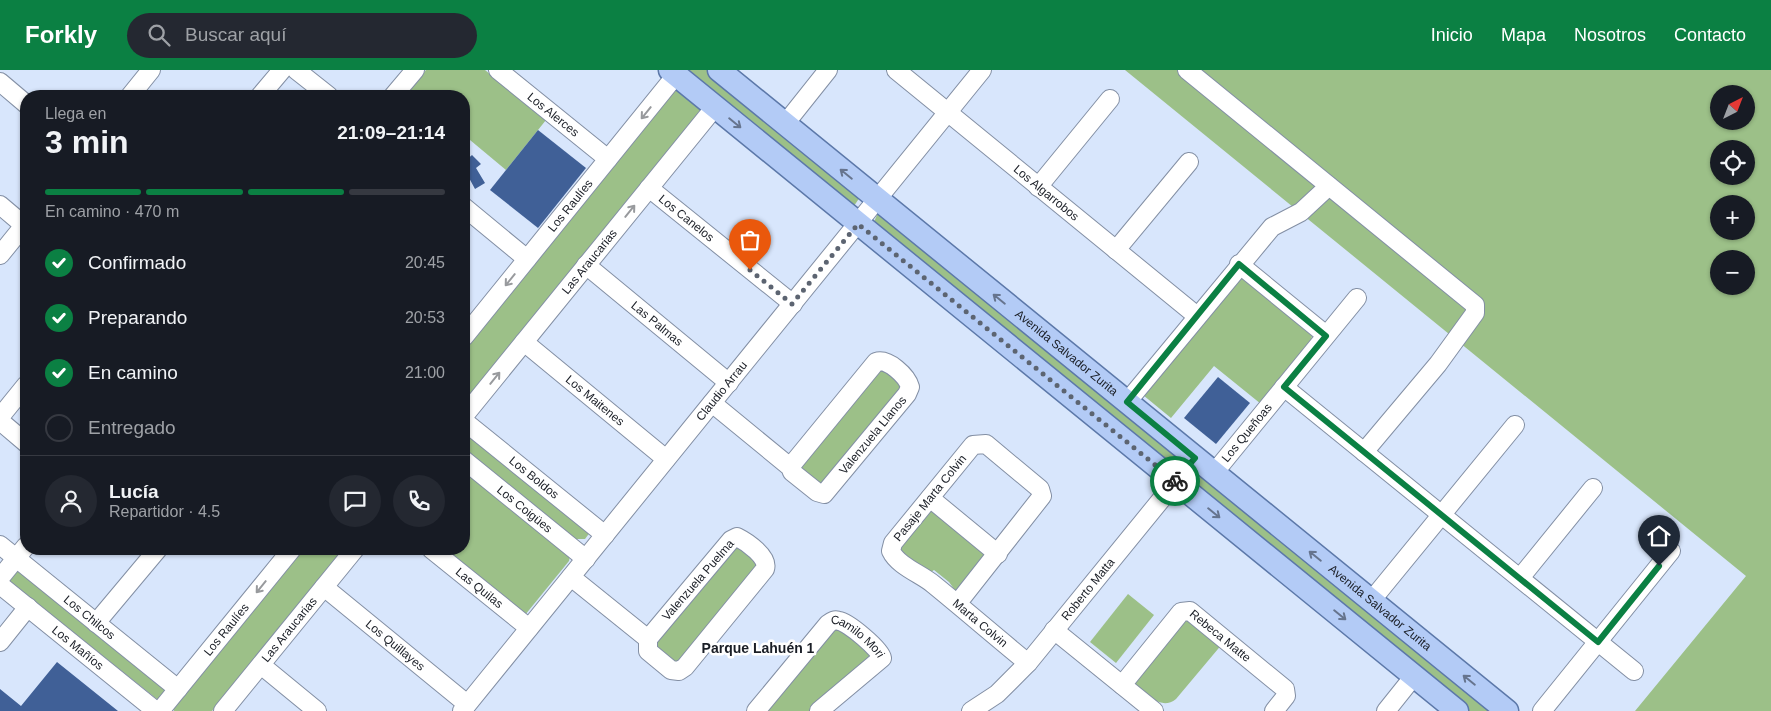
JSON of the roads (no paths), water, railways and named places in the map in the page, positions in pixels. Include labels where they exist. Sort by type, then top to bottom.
[{"type":"main road","name":"Avenida Salvador Zurita","points":[[719,70],[1507,711]]},
{"type":"main road","points":[[674,72],[1457,711]]},
{"type":"street","points":[[265,90],[282,70]]},
{"type":"street","points":[[296,70],[321,90]]},
{"type":"street","points":[[398,90],[415,70]]},
{"type":"street","name":"Los Alerces","points":[[498,70],[608,160]]},
{"type":"street","points":[[785,124],[828,70]]},
{"type":"street","name":"Los Algarrobos","points":[[896,70],[1197,316]]},
{"type":"street","name":"Claudio Arrau","points":[[464,708],[982,70]]},
{"type":"street","points":[[1187,70],[1475,305],[1475,313],[1438,364],[1364,452]]},
{"type":"street","points":[[135,90],[149,71]]},
{"type":"street","name":"Los Raulíes","points":[[470,325],[608,160],[674,72]]},
{"type":"street","points":[[0,82],[20,99]]},
{"type":"street","points":[[1038,186],[1110,99]]},
{"type":"street","name":"Las Araucarias","points":[[470,409],[715,107]]},
{"type":"street","points":[[1116,250],[1189,162]]},
{"type":"street","points":[[1127,402],[1239,264],[1272,227],[1300,212],[1329,186]]},
{"type":"street","name":"Los Canelos","points":[[649,188],[792,304]]},
{"type":"street","points":[[0,206],[20,221]]},
{"type":"street","points":[[470,212],[527,259]]},
{"type":"street","points":[[0,256],[20,232]]},
{"type":"street","points":[[1239,264],[1326,336]]},
{"type":"street","name":"Las Palmas","points":[[586,265],[729,382]]},
{"type":"street","name":"Los Queñoas","points":[[1214,473],[1357,298]]},
{"type":"street","name":"Los Maitenes","points":[[524,342],[666,459]]},
{"type":"street","name":"Valenzuela Llanos","points":[[712,403],[790,467],[792,472],[817,492],[824,494],[907,394],[910,387],[907,379],[887,362],[876,362],[790,467]]},
{"type":"street","points":[[1284,387],[1634,671]]},
{"type":"street","points":[[0,417],[20,392]]},
{"type":"street","points":[[0,421],[20,438]]},
{"type":"street","points":[[1371,601],[1515,425]]},
{"type":"street","name":"Los Boldos","points":[[470,426],[605,535]]},
{"type":"street","name":"Pasaje Marta Colvin","points":[[931,583],[898,560],[891,551],[893,543],[974,445],[986,444],[1042,492],[1041,500],[957,604]]},
{"type":"street","name":"Roberto Matta","points":[[972,711],[997,694],[1028,663],[1195,458]]},
{"type":"street","name":"Los Coigües","points":[[470,465],[586,558]]},
{"type":"street","points":[[1520,578],[1593,488]]},
{"type":"street","points":[[930,498],[998,554]]},
{"type":"street","name":"Valenzuela Puelma","points":[[732,538],[740,538],[766,560],[765,569],[678,671],[671,670],[648,650],[648,639],[732,538]]},
{"type":"street","name":"Los Chilcos","points":[[0,545],[20,552]]},
{"type":"street","points":[[1542,711],[1671,551]]},
{"type":"street","points":[[0,578],[20,553]]},
{"type":"street","name":"Los Chilcos","points":[[24,555],[96,623],[178,689]]},
{"type":"street","points":[[96,623],[153,555]]},
{"type":"street","name":"Los Raulíes","points":[[160,711],[281,555]]},
{"type":"street","name":"Las Araucarias","points":[[223,711],[350,555]]},
{"type":"street","name":"Las Quilas","points":[[438,555],[529,628]]},
{"type":"street","name":"Valenzuela Puelma","points":[[571,577],[648,639]]},
{"type":"street","name":"Marta Colvin","points":[[931,583],[1028,663]]},
{"type":"street","name":"Los Mañíos","points":[[0,584],[156,711]]},
{"type":"street","name":"Los Quillayes","points":[[324,587],[464,708]]},
{"type":"street","points":[[0,642],[28,608]]},
{"type":"street","name":"Rebeca Matte","points":[[1122,685],[1181,612],[1188,611],[1194,613],[1285,689],[1286,696],[1274,711]]},
{"type":"street","name":"Camilo Mori","points":[[756,711],[828,624],[832,621],[842,621],[878,649],[882,658],[819,711]]},
{"type":"street","points":[[1054,630],[1154,711]]},
{"type":"street","points":[[261,665],[317,711]]},
{"type":"street","points":[[1386,711],[1414,676]]},
{"type":"district","name":"Parque Lahuén 1","points":[[758,648]]}]
